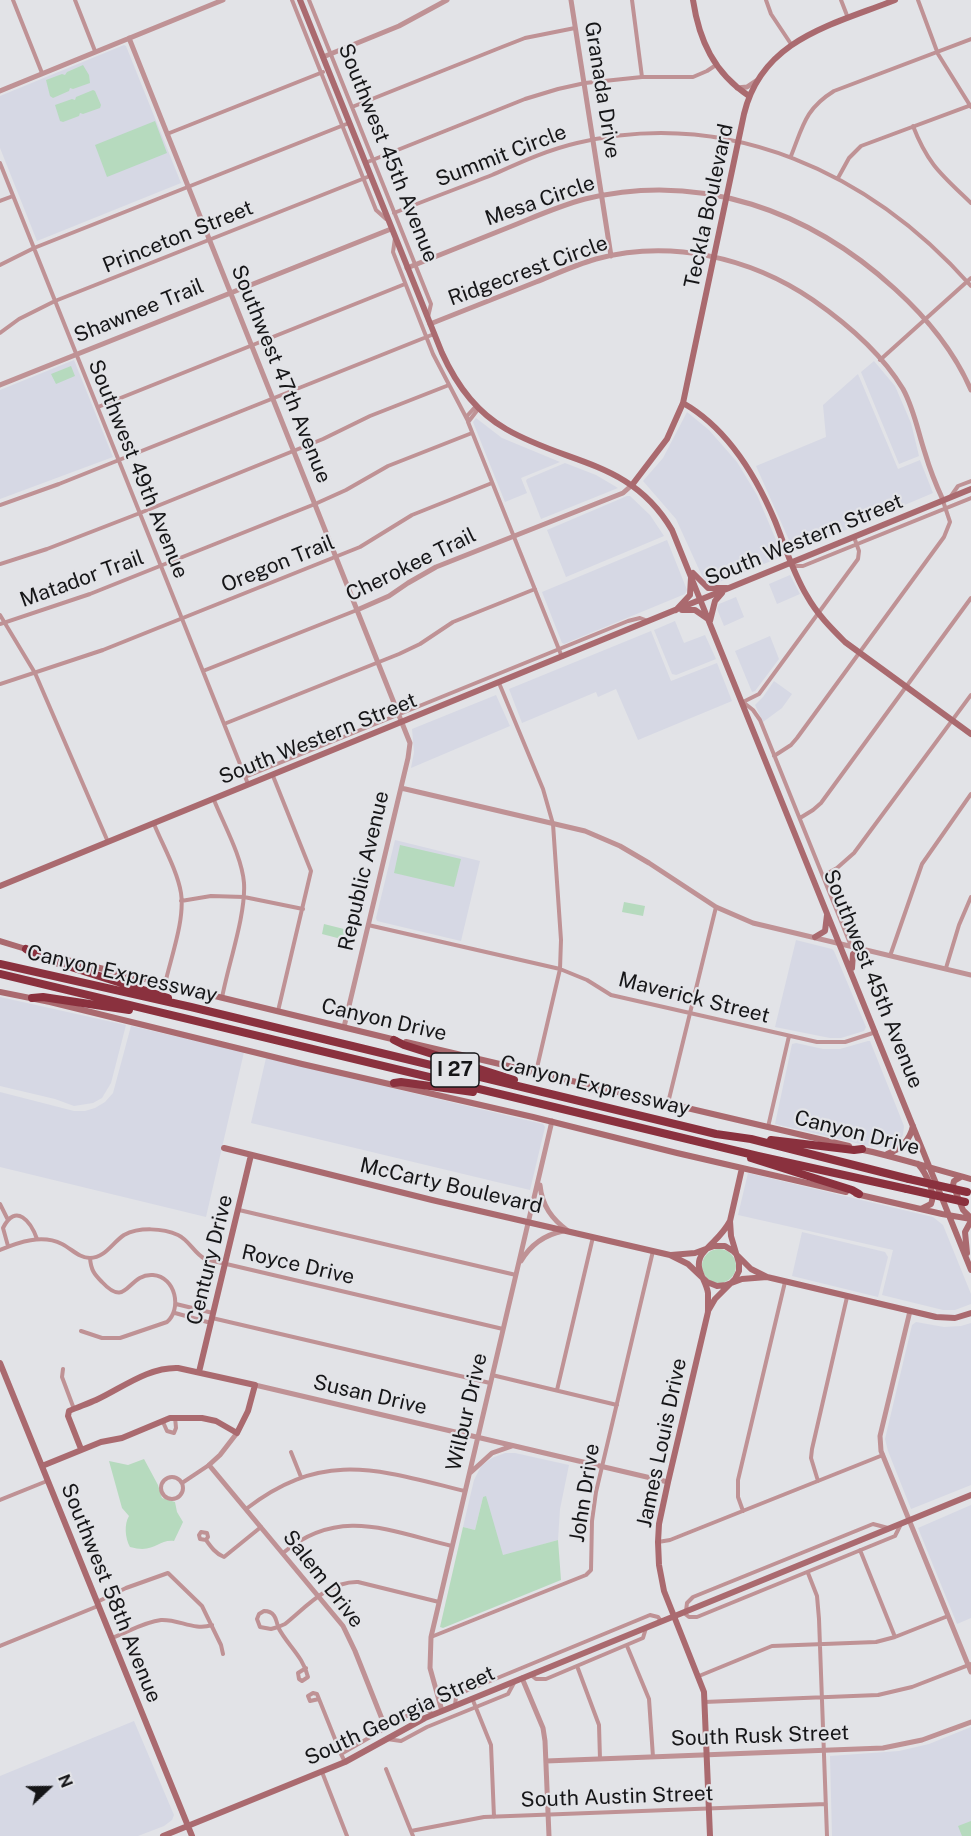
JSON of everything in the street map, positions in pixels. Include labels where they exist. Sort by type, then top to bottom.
[{"type":"highway","points":[[26,949],[40,957],[185,1003],[191,1007]]},
{"type":"highway","name":"Canyon Expressway","points":[[0,964],[191,1007],[716,1134],[751,1139],[969,1193]]},
{"type":"highway","name":"Canyon Expressway","points":[[0,974],[693,1140],[968,1203]]},
{"type":"highway","points":[[32,998],[43,997],[133,1011],[147,1010]]},
{"type":"highway","points":[[394,1040],[404,1046],[558,1092],[563,1096]]},
{"type":"highway","points":[[394,1083],[401,1082],[489,1095],[501,1094]]},
{"type":"highway","points":[[751,1139],[862,1149]]},
{"type":"highway","points":[[693,1140],[699,1144],[744,1156],[859,1194]]},
{"type":"main road","name":"Southwest 45th Avenue","points":[[300,0],[328,70],[346,124],[365,163],[367,177],[392,229],[434,334],[462,389],[477,407],[516,435],[598,466],[632,485],[665,520],[674,534],[971,1270]]},
{"type":"main road","points":[[693,0],[700,35],[716,65],[737,88],[749,96]]},
{"type":"main road","name":"Teckla Boulevard","points":[[632,485],[667,439],[683,403],[749,96],[756,81],[769,63],[802,37],[895,0]]},
{"type":"main road","points":[[683,403],[716,429],[745,464],[764,496],[803,589],[818,613],[845,642],[971,734]]},
{"type":"main road","name":"South Western Street","points":[[2,886],[971,489]]},
{"type":"main road","points":[[690,572],[708,588],[727,589]]},
{"type":"main road","points":[[676,610],[690,595],[690,572]]},
{"type":"main road","points":[[676,610],[695,610],[710,622],[715,602],[727,589]]},
{"type":"main road","points":[[815,937],[827,927],[827,911]]},
{"type":"main road","name":"Canyon Drive","points":[[0,941],[394,1040],[884,1154],[971,1179]]},
{"type":"main road","points":[[852,972],[852,954],[861,949]]},
{"type":"main road","points":[[0,992],[302,1064],[394,1083],[742,1168],[971,1219]]},
{"type":"main road","points":[[884,1154],[894,1151],[911,1136],[913,1125]]},
{"type":"main road","name":"McCarty Boulevard","points":[[224,1148],[670,1255],[688,1264],[711,1285],[721,1286],[742,1279],[767,1277]]},
{"type":"main road","name":"Century Drive","points":[[200,1372],[252,1155]]},
{"type":"main road","points":[[917,1163],[924,1173],[933,1196],[931,1204],[921,1209]]},
{"type":"main road","name":"James Louis Drive","points":[[708,1312],[739,1271],[730,1221],[742,1168]]},
{"type":"main road","points":[[962,1177],[954,1181],[953,1185],[963,1210],[971,1219]]},
{"type":"main road","points":[[967,1260],[965,1232],[971,1219]]},
{"type":"main road","name":"James Louis Drive","points":[[710,1836],[704,1692],[662,1580],[658,1542],[659,1524],[668,1482],[708,1312],[708,1294],[699,1262],[730,1221]]},
{"type":"main road","name":"McCarty Boulevard","points":[[670,1255],[695,1253],[714,1246],[725,1246],[751,1269],[767,1277]]},
{"type":"main road","points":[[767,1277],[946,1319],[971,1313]]},
{"type":"main road","name":"Southwest 58th Avenue","points":[[0,1363],[192,1836]]},
{"type":"main road","name":"Susan Drive","points":[[72,1410],[151,1372],[169,1368],[200,1372],[255,1385]]},
{"type":"main road","points":[[42,1466],[81,1449],[122,1438],[175,1417],[216,1421],[237,1433],[248,1411],[255,1385]]},
{"type":"main road","points":[[72,1410],[68,1416],[81,1449]]},
{"type":"main road","name":"South Georgia Street","points":[[163,1836],[345,1762],[432,1714],[971,1496]]},
{"type":"street","points":[[14,0],[42,74]]},
{"type":"street","points":[[75,0],[95,51]]},
{"type":"street","points":[[0,91],[223,0]]},
{"type":"street","name":"Southwest 45th Avenue","points":[[292,0],[367,177]]},
{"type":"street","name":"Southwest 45th Avenue","points":[[311,0],[431,304],[429,321]]},
{"type":"street","points":[[323,57],[399,26],[447,0]]},
{"type":"street","name":"Granada Drive","points":[[571,0],[611,256]]},
{"type":"street","points":[[632,0],[642,77]]},
{"type":"street","points":[[766,0],[771,14],[791,44]]},
{"type":"street","points":[[841,0],[848,19]]},
{"type":"street","points":[[838,178],[849,158],[861,146],[970,106],[938,52],[918,0]]},
{"type":"street","points":[[352,107],[525,38],[575,28]]},
{"type":"street","name":"Southwest 47th Avenue","points":[[129,38],[402,722]]},
{"type":"street","points":[[791,156],[808,114],[820,100],[834,91],[971,39]]},
{"type":"street","points":[[365,163],[525,99],[585,83],[642,77],[693,77],[716,65]]},
{"type":"street","points":[[167,134],[328,70]]},
{"type":"street","points":[[737,88],[747,87],[756,81]]},
{"type":"street","points":[[0,265],[34,248],[346,124]]},
{"type":"street","points":[[914,126],[927,157],[971,203]]},
{"type":"street","name":"Summit Circle","points":[[394,213],[565,146],[593,140],[655,134],[702,136],[739,142],[791,156],[838,178],[869,196],[904,222],[969,280],[971,286]]},
{"type":"street","name":"Southwest 49th Avenue","points":[[0,163],[249,786]]},
{"type":"street","name":"Princeton Street","points":[[0,333],[19,319],[55,301],[367,177]]},
{"type":"street","name":"Mesa Circle","points":[[407,268],[570,204],[602,196],[681,191],[727,198],[782,214],[838,244],[875,272],[912,305],[925,320],[954,357],[971,390]]},
{"type":"street","points":[[0,201],[13,196]]},
{"type":"street","name":"Shawnee Trail","points":[[0,385],[392,229]]},
{"type":"street","name":"Southwest 45th Avenue","points":[[395,238],[393,252],[426,337],[440,370],[455,394],[468,422],[562,658]]},
{"type":"street","name":"Ridgecrest Circle","points":[[429,321],[575,266],[611,256],[670,251],[715,257],[759,270],[801,292],[840,321],[893,375],[909,401],[928,464],[943,500]]},
{"type":"street","points":[[880,360],[969,280]]},
{"type":"street","points":[[98,407],[405,284]]},
{"type":"street","points":[[413,304],[421,300]]},
{"type":"street","points":[[0,505],[434,334]]},
{"type":"street","points":[[0,564],[47,549],[140,513],[449,385]]},
{"type":"street","points":[[455,394],[462,389]]},
{"type":"street","points":[[468,422],[467,416],[477,407]]},
{"type":"street","name":"Matador Trail","points":[[2,623],[81,597],[315,504],[346,490],[388,466],[472,433]]},
{"type":"street","points":[[951,497],[958,486],[971,481]]},
{"type":"street","name":"Oregon Trail","points":[[0,684],[103,650],[336,557],[360,547],[412,515],[492,483]]},
{"type":"street","name":"Cherokee Trail","points":[[203,671],[357,610],[389,596],[436,567],[623,493],[632,485]]},
{"type":"street","points":[[792,564],[803,566],[971,498]]},
{"type":"street","points":[[774,756],[791,745],[797,738],[944,537],[950,522],[943,500]]},
{"type":"street","points":[[743,702],[759,694],[858,559],[860,551],[854,537]]},
{"type":"street","points":[[224,724],[415,647],[453,622],[535,589]]},
{"type":"street","points":[[800,818],[821,803],[971,598]]},
{"type":"street","points":[[0,615],[2,623],[34,673],[108,842]]},
{"type":"street","name":"South Western Street","points":[[245,777],[634,619],[640,618],[649,622]]},
{"type":"street","points":[[499,683],[543,789],[553,824],[561,940],[560,969],[536,1072]]},
{"type":"street","points":[[823,876],[845,863],[854,853],[971,695]]},
{"type":"street","name":"Southwest 45th Avenue","points":[[743,702],[758,717],[851,946]]},
{"type":"street","points":[[420,706],[423,714]]},
{"type":"street","name":"Republic Avenue","points":[[344,1027],[410,748],[402,722]]},
{"type":"street","points":[[316,748],[320,757]]},
{"type":"street","points":[[261,771],[264,779]]},
{"type":"street","points":[[273,776],[310,865],[303,909],[278,1011]]},
{"type":"street","points":[[401,788],[585,831],[620,846],[716,906],[753,923],[971,975]]},
{"type":"street","points":[[890,956],[922,864],[971,794]]},
{"type":"street","points":[[214,800],[241,867],[244,897],[222,998]]},
{"type":"street","points":[[154,824],[177,879],[181,901],[180,919],[164,984]]},
{"type":"street","points":[[181,901],[211,896],[244,897],[303,909]]},
{"type":"street","points":[[946,968],[959,925],[971,897]]},
{"type":"street","points":[[668,1103],[716,906]]},
{"type":"street","points":[[834,927],[842,923]]},
{"type":"street","name":"Maverick Street","points":[[369,925],[560,969],[587,980],[611,995],[817,1042],[838,1043],[855,1040],[876,1032]]},
{"type":"street","points":[[768,1127],[789,1036]]},
{"type":"street","name":"Wilbur Drive","points":[[442,1711],[430,1668],[431,1637],[552,1121]]},
{"type":"street","points":[[539,1177],[544,1204],[552,1217],[568,1231]]},
{"type":"street","points":[[0,1204],[8,1220]]},
{"type":"street","points":[[239,1210],[516,1275]]},
{"type":"street","points":[[8,1246],[3,1228],[8,1220],[15,1216],[26,1218],[37,1239]]},
{"type":"street","name":"Royce Drive","points":[[90,1258],[99,1256],[124,1235],[148,1229],[179,1236],[205,1259],[503,1329]]},
{"type":"street","points":[[519,1265],[526,1252],[537,1241],[568,1231]]},
{"type":"street","points":[[557,1390],[593,1237]]},
{"type":"street","points":[[0,1250],[37,1239],[60,1243],[78,1255],[90,1258],[93,1273],[111,1292],[121,1293],[141,1278],[155,1275],[161,1277],[171,1287],[176,1304],[175,1313],[167,1322],[120,1338],[102,1338],[81,1330]]},
{"type":"street","name":"John Drive","points":[[431,1637],[589,1573],[591,1570],[591,1521],[653,1251]]},
{"type":"street","points":[[743,1511],[737,1492],[738,1480],[785,1282]]},
{"type":"street","points":[[818,1481],[811,1458],[812,1449],[847,1297]]},
{"type":"street","points":[[176,1304],[212,1318]]},
{"type":"street","points":[[909,1311],[880,1436],[882,1455],[971,1672]]},
{"type":"street","points":[[175,1313],[212,1318],[490,1383]]},
{"type":"street","points":[[63,1369],[62,1377],[72,1410]]},
{"type":"street","points":[[492,1375],[617,1405]]},
{"type":"street","name":"Susan Drive","points":[[255,1385],[668,1482]]},
{"type":"street","points":[[162,1421],[167,1431],[174,1433],[175,1417]]},
{"type":"street","points":[[182,1483],[195,1476],[220,1455],[237,1433]]},
{"type":"street","points":[[470,1473],[492,1454],[514,1446]]},
{"type":"street","points":[[291,1452],[301,1477]]},
{"type":"street","points":[[658,1542],[670,1540],[882,1455]]},
{"type":"street","name":"Salem Drive","points":[[209,1465],[343,1626],[386,1728]]},
{"type":"street","points":[[246,1509],[274,1490],[301,1477],[339,1469],[383,1471],[465,1491]]},
{"type":"street","points":[[171,1476],[182,1483],[182,1492],[171,1499],[166,1498],[160,1490],[160,1485],[171,1476]]},
{"type":"street","points":[[0,1500],[48,1481]]},
{"type":"street","points":[[685,1612],[690,1599],[873,1524],[888,1528]]},
{"type":"street","name":"South Georgia Street","points":[[685,1612],[689,1617],[697,1617],[808,1573],[895,1536],[901,1524]]},
{"type":"street","points":[[283,1553],[309,1535],[333,1527],[351,1525],[370,1526],[452,1546]]},
{"type":"street","points":[[206,1540],[219,1556],[224,1557],[261,1527]]},
{"type":"street","points":[[832,1562],[840,1554],[842,1548]]},
{"type":"street","points":[[860,1550],[895,1637]]},
{"type":"street","points":[[0,1646],[168,1573],[202,1606],[223,1654]]},
{"type":"street","points":[[808,1573],[818,1604],[827,1836]]},
{"type":"street","points":[[306,1668],[302,1659],[282,1634],[278,1627],[274,1615],[270,1611],[259,1614],[260,1627],[271,1629],[278,1627],[285,1624],[319,1596],[338,1585],[358,1582],[439,1602]]},
{"type":"street","points":[[715,1600],[722,1586]]},
{"type":"street","points":[[455,1705],[456,1697],[460,1693],[650,1616],[658,1617],[662,1621]]},
{"type":"street","points":[[699,1676],[772,1646],[876,1642],[948,1616]]},
{"type":"street","points":[[112,1638],[160,1620],[200,1628],[212,1625]]},
{"type":"street","points":[[531,1675],[540,1680],[627,1646],[643,1638],[646,1628]]},
{"type":"street","points":[[627,1646],[649,1699],[654,1757]]},
{"type":"street","points":[[704,1702],[861,1696],[895,1692],[969,1665]]},
{"type":"street","points":[[577,1666],[599,1725],[600,1759]]},
{"type":"street","points":[[522,1678],[543,1728],[549,1836]]},
{"type":"street","points":[[387,1739],[401,1741],[427,1726],[508,1694],[515,1681]]},
{"type":"street","points":[[472,1698],[491,1745],[494,1816]]},
{"type":"street","points":[[319,1699],[345,1762]]},
{"type":"street","points":[[341,1754],[417,1710],[427,1709],[432,1714]]},
{"type":"street","name":"South Rusk Street","points":[[546,1761],[824,1751],[903,1745],[971,1722]]},
{"type":"street","points":[[386,1769],[412,1834]]},
{"type":"street","points":[[322,1772],[347,1836]]},
{"type":"street","name":"South Austin Street","points":[[412,1834],[452,1822],[494,1816],[826,1804]]},
{"type":"shaded area","points":[[124,45],[181,183],[37,241],[0,148],[0,96]]},
{"type":"shaded area","points":[[74,360],[113,457],[0,499],[0,390]]},
{"type":"shaded area","points":[[874,361],[895,386],[911,423],[919,456],[899,464],[861,372]]},
{"type":"shaded area","points":[[858,374],[898,469],[920,460],[933,493],[796,551],[793,549],[756,466],[826,437],[823,405]]},
{"type":"shaded area","points":[[687,412],[709,430],[737,462],[757,495],[782,554],[781,557],[712,585],[702,576],[676,519],[643,481],[663,458]]},
{"type":"shaded area","points":[[476,418],[502,438],[560,462],[521,478],[527,493],[505,502],[473,422]]},
{"type":"shaded area","points":[[565,463],[596,475],[618,488],[541,519],[526,481]]},
{"type":"shaded area","points":[[630,496],[650,515],[664,536],[566,577],[547,530]]},
{"type":"shaded area","points":[[667,540],[687,590],[685,594],[562,643],[542,592]]},
{"type":"shaded area","points":[[790,575],[800,594],[777,604],[769,584]]},
{"type":"shaded area","points":[[736,597],[744,617],[724,626],[717,609],[719,604]]},
{"type":"shaded area","points":[[675,621],[684,643],[705,635],[716,659],[676,675],[672,674],[654,630]]},
{"type":"shaded area","points":[[651,631],[671,681],[717,663],[732,701],[638,740],[616,689],[598,697],[596,692],[522,723],[509,689]]},
{"type":"shaded area","points":[[770,636],[779,659],[752,692],[735,651]]},
{"type":"shaded area","points":[[774,681],[792,694],[782,708],[763,722],[755,705]]},
{"type":"shaded area","points":[[496,695],[510,726],[411,768],[414,752],[412,729]]},
{"type":"shaded area","points":[[395,840],[480,861],[461,941],[377,921]]},
{"type":"shaded area","points":[[796,940],[834,951],[866,1027],[864,1031],[841,1038],[830,1038],[775,1027]]},
{"type":"shaded area","points":[[0,997],[126,1025],[111,1083],[102,1098],[93,1103],[74,1106],[55,1099],[0,1086]]},
{"type":"shaded area","points":[[131,1026],[244,1052],[206,1217],[0,1167],[0,1092],[74,1111],[95,1108],[113,1093]]},
{"type":"shaded area","points":[[870,1041],[904,1126],[903,1135],[898,1143],[889,1148],[873,1147],[775,1124],[792,1044],[840,1049]]},
{"type":"shaded area","points":[[266,1058],[543,1124],[545,1127],[530,1190],[251,1123]]},
{"type":"shaded area","points":[[748,1173],[933,1217],[943,1225],[971,1294],[971,1304],[955,1310],[943,1310],[882,1295],[893,1250],[738,1215]]},
{"type":"shaded area","points":[[802,1232],[885,1252],[888,1257],[878,1297],[792,1276]]},
{"type":"shaded area","points":[[916,1322],[944,1327],[971,1323],[971,1485],[911,1509],[885,1439],[912,1325]]},
{"type":"shaded area","points":[[505,1453],[515,1453],[569,1465],[560,1509],[558,1540],[503,1556],[483,1497],[475,1530],[463,1527],[474,1480],[481,1466]]},
{"type":"shaded area","points":[[971,1505],[971,1618],[957,1624],[918,1528]]},
{"type":"shaded area","points":[[134,1721],[174,1815],[172,1820],[164,1826],[138,1836],[0,1836],[0,1776]]},
{"type":"shaded area","points":[[971,1727],[971,1836],[832,1836],[830,1756],[899,1751],[929,1744]]},
{"type":"green space","points":[[83,65],[89,75],[90,83],[70,88],[69,91],[53,98],[50,96],[46,80],[65,75]]},
{"type":"green space","points":[[93,90],[101,105],[100,108],[80,113],[79,116],[63,122],[60,121],[55,105],[75,100],[76,97]]},
{"type":"green space","points":[[155,121],[167,153],[107,177],[95,145]]},
{"type":"green space","points":[[71,366],[75,376],[56,384],[51,374]]},
{"type":"green space","points":[[400,845],[461,859],[454,887],[394,873]]},
{"type":"green space","points":[[624,902],[645,906],[643,916],[622,912]]},
{"type":"green space","points":[[324,924],[352,931],[349,941],[322,934]]},
{"type":"green space","points":[[719,1249],[731,1254],[736,1266],[731,1278],[719,1283],[707,1278],[702,1266],[707,1254]]},
{"type":"green space","points":[[144,1459],[158,1485],[162,1498],[175,1502],[177,1512],[183,1522],[174,1541],[164,1542],[151,1548],[138,1549],[130,1547],[128,1543],[126,1527],[129,1516],[122,1508],[109,1461],[128,1465]]},
{"type":"green space","points":[[486,1496],[503,1555],[558,1540],[561,1580],[443,1628],[440,1627],[463,1527],[475,1530],[483,1497]]},
{"type":"green space","points":[[971,1821],[971,1836],[962,1836],[958,1826]]}]
